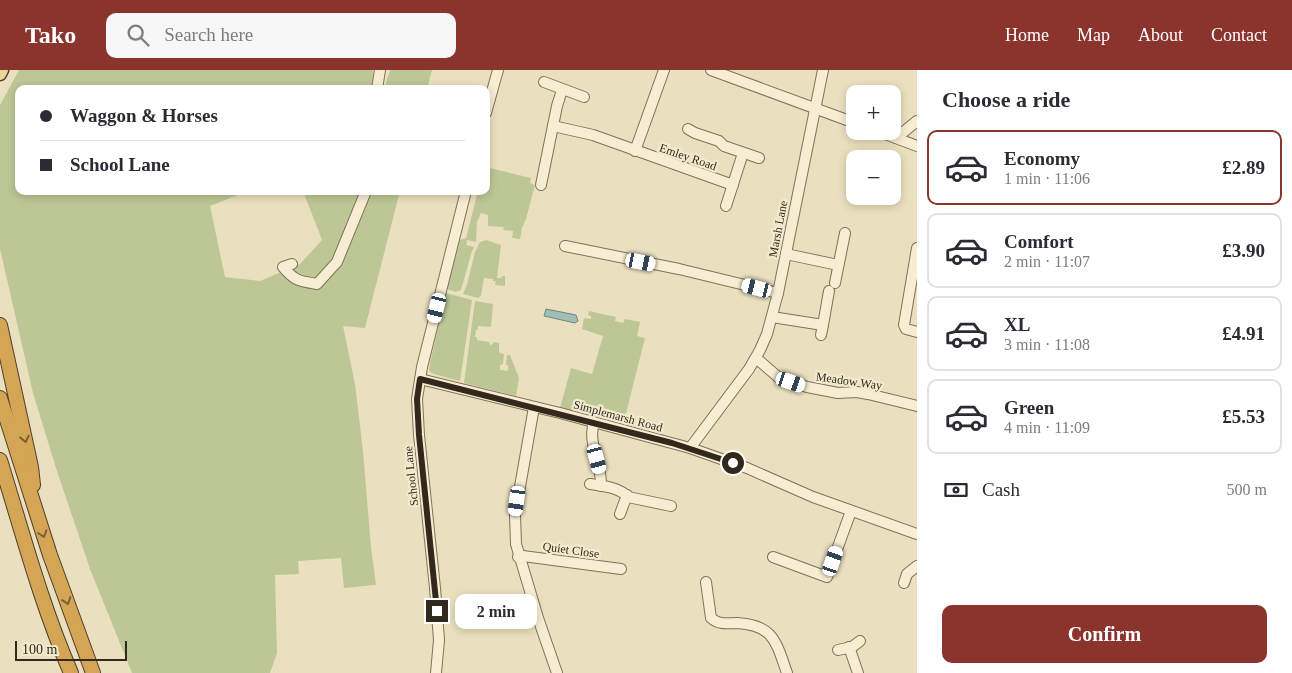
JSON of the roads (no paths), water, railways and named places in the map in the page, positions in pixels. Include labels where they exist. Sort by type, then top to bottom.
[{"type":"highway","points":[[0,325],[31,467],[37,512]]},
{"type":"highway","points":[[0,398],[93,673]]},
{"type":"highway","points":[[0,460],[52,630],[71,673]]},
{"type":"highway","points":[[0,490],[21,532]]},
{"type":"main road","points":[[0,74],[2,70]]},
{"type":"street","points":[[378,85],[380,70]]},
{"type":"street","points":[[490,99],[498,70]]},
{"type":"street","points":[[635,151],[664,70]]},
{"type":"street","points":[[711,70],[846,120]]},
{"type":"street","name":"Marsh Lane","points":[[690,448],[756,358],[767,334],[778,293],[823,70]]},
{"type":"street","points":[[544,82],[584,97]]},
{"type":"street","points":[[541,185],[562,90]]},
{"type":"street","points":[[901,134],[917,121]]},
{"type":"street","name":"Emley Road","points":[[553,126],[593,135],[733,185]]},
{"type":"street","name":"Emley Road","points":[[688,129],[719,141],[724,146],[758,158]]},
{"type":"street","points":[[901,140],[917,146]]},
{"type":"street","points":[[726,206],[743,153]]},
{"type":"street","points":[[292,264],[283,267],[290,276],[298,281],[316,284],[337,262],[364,195]]},
{"type":"street","name":"School Lane","points":[[436,673],[439,655],[438,626],[417,399],[420,379],[465,195]]},
{"type":"street","points":[[772,317],[822,330],[845,233]]},
{"type":"street","points":[[565,246],[680,269],[778,293]]},
{"type":"street","points":[[917,248],[904,321],[904,328],[917,332]]},
{"type":"street","points":[[786,254],[838,265]]},
{"type":"street","name":"Meadow Way","points":[[756,358],[778,377],[807,387],[838,393],[857,392],[917,406]]},
{"type":"street","name":"Simplemarsh Road","points":[[420,379],[690,448],[746,468],[851,511],[917,534]]},
{"type":"street","points":[[534,407],[515,515],[516,544],[518,557],[557,673]]},
{"type":"street","points":[[594,423],[592,436],[601,474],[600,486]]},
{"type":"street","points":[[590,484],[613,488],[624,492],[628,497],[671,506]]},
{"type":"street","points":[[620,514],[626,495]]},
{"type":"street","points":[[774,557],[827,578],[851,511]]},
{"type":"street","name":"Quiet Close","points":[[518,557],[523,556],[621,569]]},
{"type":"street","points":[[906,583],[907,574],[917,566]]},
{"type":"street","points":[[706,582],[711,618],[715,622],[751,626],[770,634],[776,641],[787,673]]},
{"type":"street","points":[[858,673],[844,649],[860,641]]},
{"type":"water","points":[[546,309],[576,315],[578,321],[575,323],[544,316]]}]
